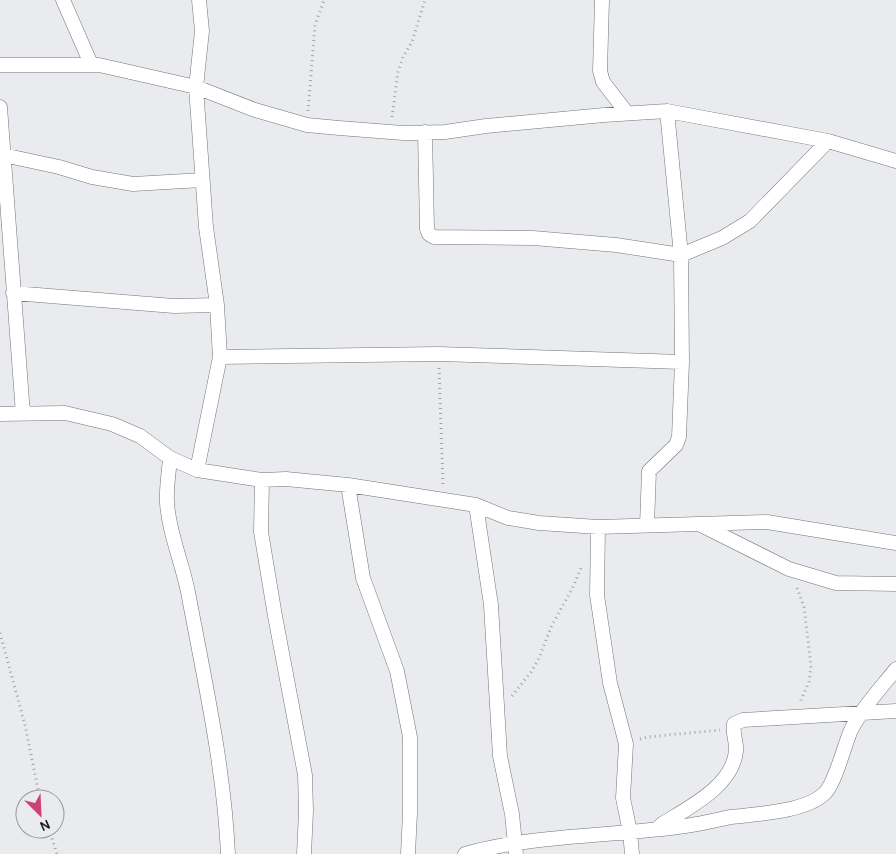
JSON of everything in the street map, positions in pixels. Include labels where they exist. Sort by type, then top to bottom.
[{"type":"street","points":[[63,0],[91,64]]},
{"type":"street","points":[[197,470],[220,357],[217,305],[206,227],[196,88],[202,31],[199,0]]},
{"type":"street","points":[[602,0],[600,71],[603,82],[627,113]]},
{"type":"street","points":[[0,65],[91,64],[196,88],[255,110],[307,124],[390,132],[445,132],[486,126],[668,111],[828,141],[896,161]]},
{"type":"street","points":[[0,107],[23,414]]},
{"type":"street","points":[[647,525],[649,471],[676,445],[679,437],[682,362],[681,255],[668,111]]},
{"type":"street","points":[[425,132],[427,229],[429,234],[434,237],[533,238],[616,245],[681,255],[722,238],[750,221],[828,141]]},
{"type":"street","points":[[3,155],[59,167],[92,178],[133,184],[202,180]]},
{"type":"street","points":[[13,293],[174,306],[217,305]]},
{"type":"street","points":[[220,357],[439,354],[682,362]]},
{"type":"street","points":[[0,414],[65,413],[112,424],[140,436],[170,458],[197,470],[262,480],[286,479],[348,485],[476,506],[508,518],[539,523],[598,527],[767,522],[896,543]]},
{"type":"street","points":[[170,458],[167,502],[170,522],[186,584],[212,715],[224,805],[228,854]]},
{"type":"street","points":[[262,480],[261,532],[305,775],[304,854]]},
{"type":"street","points":[[348,485],[362,578],[397,671],[410,738],[408,854]]},
{"type":"street","points":[[476,506],[491,605],[500,756],[512,814],[516,848]]},
{"type":"street","points":[[698,524],[789,569],[836,583],[896,584]]},
{"type":"street","points":[[598,527],[597,594],[610,683],[626,744],[623,798],[630,832],[632,854]]},
{"type":"street","points":[[465,854],[516,848],[561,837],[657,829],[782,812],[816,800],[826,792],[860,714],[896,669]]},
{"type":"street","points":[[657,829],[718,786],[733,765],[736,750],[734,724],[743,720],[896,711]]},
{"type":"path","points":[[307,124],[313,43],[316,25],[324,0]]},
{"type":"path","points":[[390,132],[398,72],[403,57],[412,42],[424,0]]},
{"type":"path","points":[[439,354],[444,500]]},
{"type":"path","points":[[497,714],[531,672],[552,625],[572,589],[579,570],[598,549]]},
{"type":"path","points":[[789,569],[802,600],[811,666],[808,682],[793,717]]},
{"type":"path","points":[[0,632],[25,725],[38,789]]},
{"type":"path","points":[[626,744],[646,737],[733,729]]},
{"type":"path","points":[[52,839],[57,854]]}]
